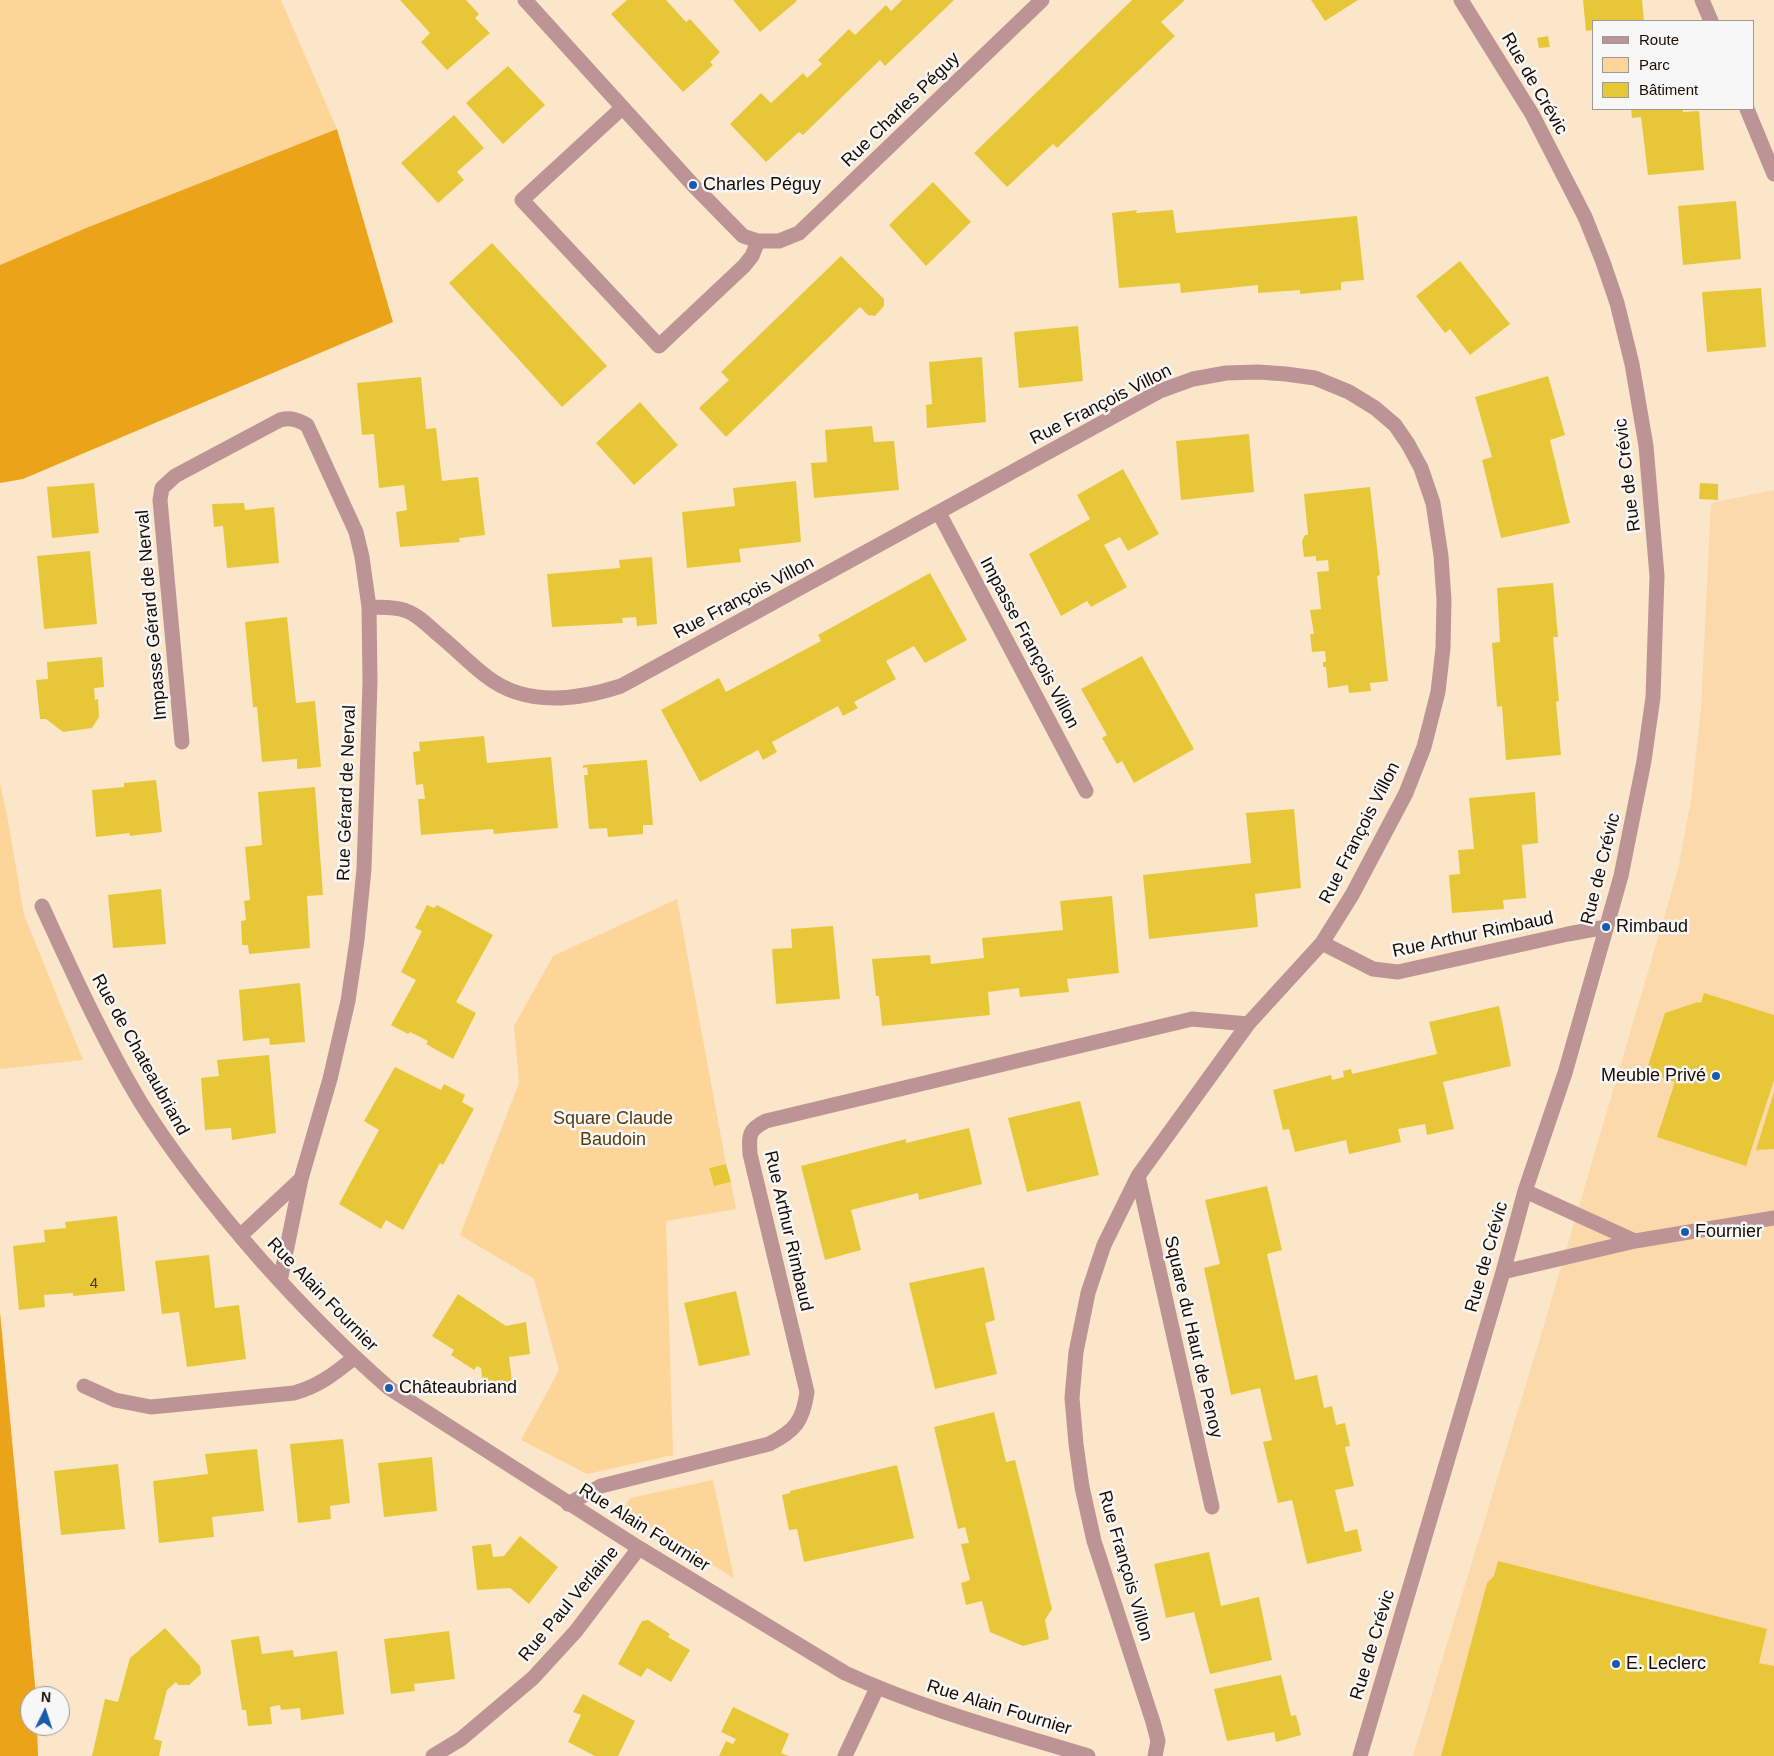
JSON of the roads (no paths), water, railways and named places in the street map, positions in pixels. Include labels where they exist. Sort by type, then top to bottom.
[{"type":"street","points":[[525,0],[622,108],[743,236],[758,241],[752,256],[744,266],[659,346],[522,200],[622,108]]},
{"type":"street","name":"Rue Charles Péguy","points":[[758,241],[779,240],[799,233],[1042,0]]},
{"type":"street","name":"Rue de Crévic","points":[[1360,1756],[1503,1272],[1525,1191],[1564,1073],[1621,876],[1644,761],[1653,697],[1657,576],[1646,446],[1632,364],[1617,303],[1585,217],[1532,114],[1461,0]]},
{"type":"street","points":[[1702,0],[1711,20]]},
{"type":"street","points":[[1747,110],[1774,174]]},
{"type":"street","name":"Rue François Villon","points":[[369,607],[400,609],[416,616],[487,678],[524,694],[544,698],[568,698],[596,694],[621,686],[1160,391],[1201,378],[1226,373],[1258,372],[1315,378],[1356,396],[1375,408],[1395,425],[1408,444],[1421,468],[1433,503],[1441,556],[1444,600],[1443,648],[1438,692],[1424,746],[1406,793],[1352,895],[1322,943],[1248,1024],[1138,1176],[1104,1244],[1088,1293],[1076,1352],[1072,1398],[1082,1487],[1094,1541],[1153,1722],[1158,1741],[1154,1756]]},
{"type":"street","name":"Impasse Gérard de Nerval","points":[[182,742],[160,500],[162,488],[175,476],[280,420],[287,418],[297,419]]},
{"type":"street","name":"Rue Gérard de Nerval","points":[[280,1281],[301,1179],[330,1079],[348,1001],[357,940],[364,869],[370,681],[369,607],[356,532],[307,425],[297,419]]},
{"type":"street","name":"Impasse François Villon","points":[[939,513],[1086,791]]},
{"type":"street","name":"Rue de Chateaubriand","points":[[42,906],[88,1006],[140,1101],[197,1185],[240,1236]]},
{"type":"street","name":"Rue Arthur Rimbaud","points":[[1322,943],[1373,969],[1398,972],[1606,927]]},
{"type":"street","name":"Rue Arthur Rimbaud","points":[[568,1504],[601,1486],[769,1444],[784,1436],[797,1425],[804,1410],[807,1392],[750,1154],[749,1138],[754,1126],[766,1121],[1192,1019],[1248,1024]]},
{"type":"street","name":"Square du Haut de Penoy","points":[[1138,1176],[1212,1507]]},
{"type":"street","points":[[240,1236],[301,1179]]},
{"type":"street","points":[[1525,1191],[1635,1241]]},
{"type":"street","points":[[1503,1272],[1635,1241],[1774,1218]]},
{"type":"street","name":"Rue Alain Fournier","points":[[240,1236],[354,1358],[389,1388],[639,1548],[845,1673],[877,1688],[953,1715],[1088,1756]]},
{"type":"street","points":[[84,1386],[115,1400],[151,1407],[294,1393],[322,1383],[354,1358]]},
{"type":"street","name":"Rue Paul Verlaine","points":[[433,1756],[461,1739],[533,1678],[576,1631],[639,1548]]},
{"type":"street","points":[[845,1756],[877,1688]]},
{"type":"place","name":"Charles Péguy","points":[[693,185]]},
{"type":"place","name":"Rimbaud","points":[[1606,927]]},
{"type":"place","name":"Meuble Privé","points":[[1716,1076]]},
{"type":"place","name":"Fournier","points":[[1685,1232]]},
{"type":"place","name":"Châteaubriand","points":[[389,1388]]},
{"type":"place","name":"E. Leclerc","points":[[1616,1664]]},
{"type":"park label","name":"Square Claude Baudoin","points":[[613,1129]]}]
